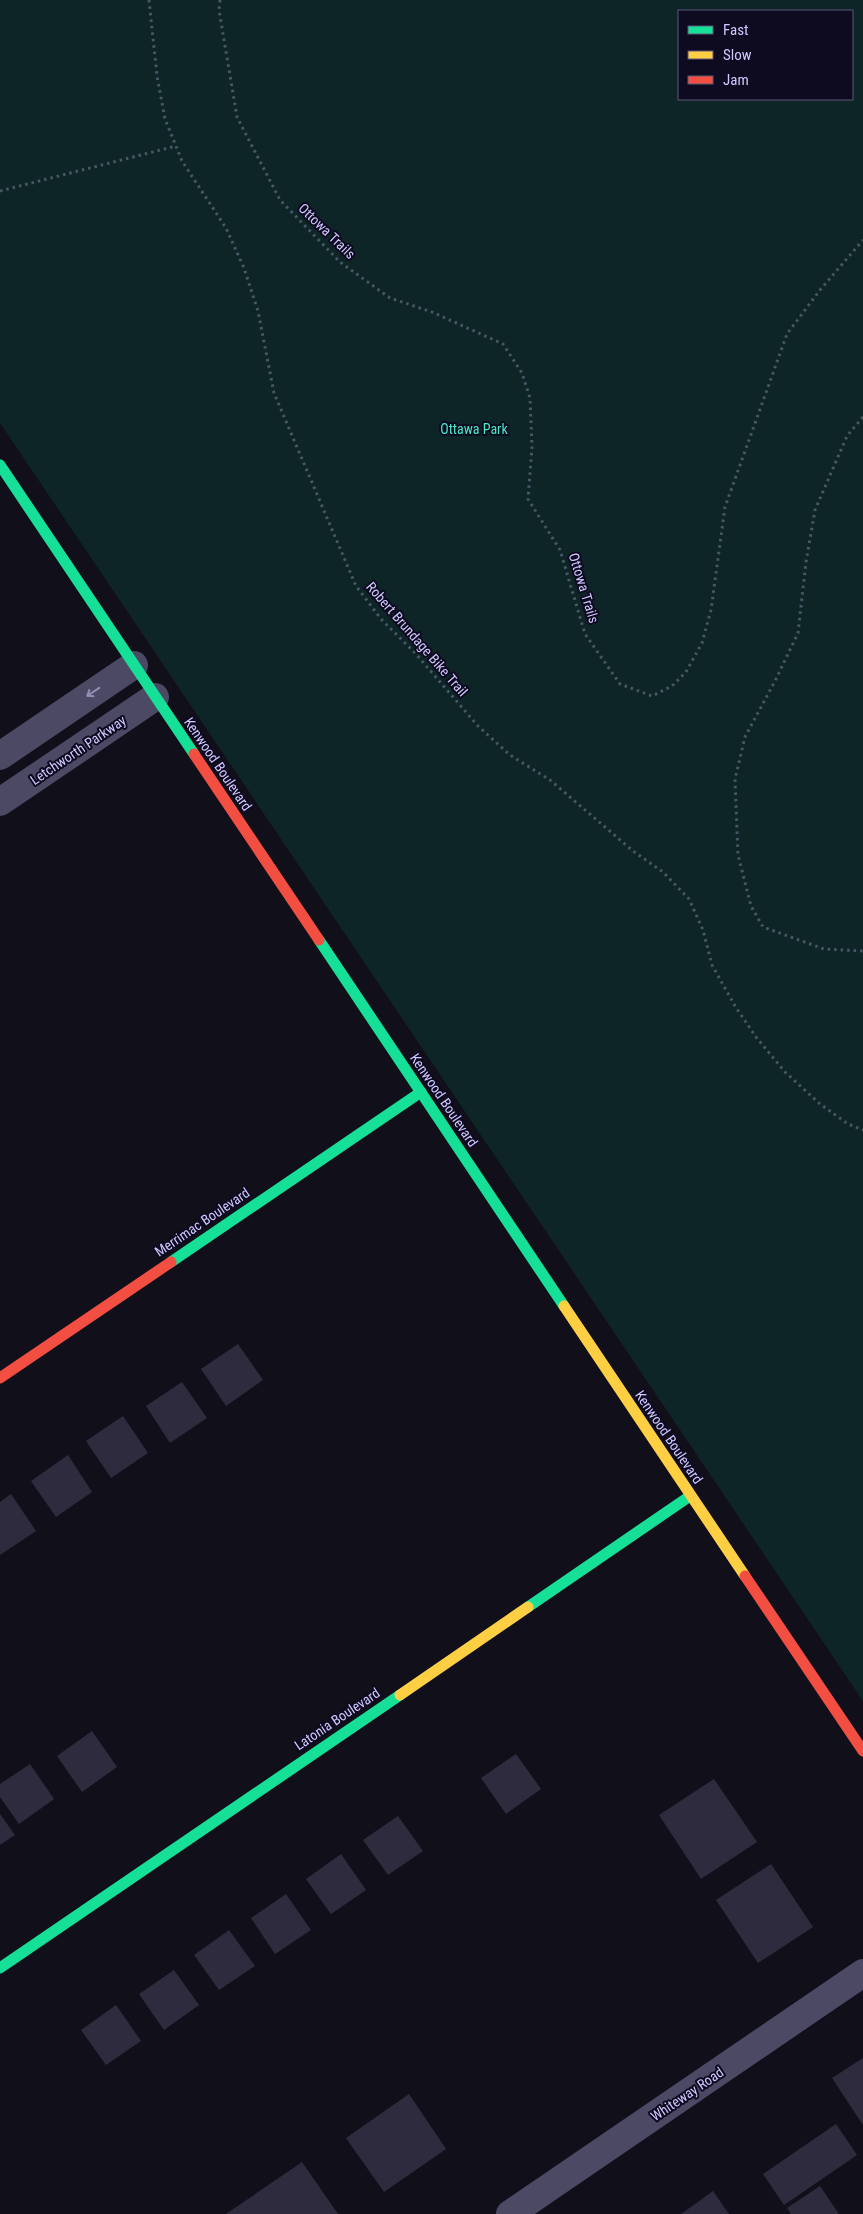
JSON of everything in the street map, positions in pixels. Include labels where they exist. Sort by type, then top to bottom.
[{"type":"street","name":"Kenwood Boulevard","points":[[0,465],[690,1496],[863,1751]]},
{"type":"street","points":[[0,756],[134,664]]},
{"type":"street","name":"Letchworth Parkway","points":[[0,802],[155,697]]},
{"type":"street","name":"Merrimac Boulevard","points":[[0,1378],[421,1092]]},
{"type":"street","name":"Latonia Boulevard","points":[[0,1968],[690,1496]]},
{"type":"street","name":"Whiteway Road","points":[[510,2214],[863,1973]]},
{"type":"path","name":"Robert Brundage Bike Trail","points":[[149,0],[157,76],[165,119],[182,160],[226,228],[244,268],[258,311],[274,393],[356,586],[381,619],[415,653],[478,726],[510,755],[550,780],[633,850],[663,872],[689,899],[702,930],[712,965],[735,1006],[756,1037],[784,1072],[820,1104],[848,1124],[863,1130]]},
{"type":"path","name":"Ottowa Trails","points":[[220,0],[219,10],[238,117],[280,200],[340,262],[390,298],[432,312],[503,344],[522,373],[530,398],[532,447],[528,499],[560,550],[585,634],[620,684],[652,696],[672,686],[686,672],[702,643],[711,610],[725,508],[787,334],[820,290],[863,240]]},
{"type":"path","points":[[0,191],[176,146]]},
{"type":"path","points":[[863,416],[847,436],[815,510],[806,562],[798,633],[745,737],[734,779],[738,855],[751,906],[763,927],[824,949],[863,951]]},
{"type":"green space","name":"Ottawa Park","points":[[0,0],[863,0],[863,1701],[0,423]]},
{"type":"building","points":[[238,1344],[263,1380],[226,1406],[201,1369]]},
{"type":"building","points":[[182,1382],[207,1418],[170,1443],[146,1406]]},
{"type":"building","points":[[123,1416],[148,1453],[111,1478],[86,1441]]},
{"type":"building","points":[[68,1455],[92,1492],[56,1517],[31,1481]]},
{"type":"building","points":[[11,1494],[36,1531],[0,1555],[0,1502]]},
{"type":"building","points":[[92,1731],[117,1767],[82,1792],[57,1756]]},
{"type":"building","points":[[516,1754],[541,1789],[506,1814],[481,1778]]},
{"type":"building","points":[[30,1764],[54,1799],[19,1824],[0,1797],[0,1784]]},
{"type":"building","points":[[714,1779],[757,1842],[701,1879],[659,1815]]},
{"type":"building","points":[[0,1814],[15,1835],[0,1845]]},
{"type":"building","points":[[398,1816],[423,1851],[388,1875],[363,1840]]},
{"type":"building","points":[[341,1854],[366,1890],[331,1914],[306,1879]]},
{"type":"building","points":[[771,1864],[813,1927],[758,1963],[716,1900]]},
{"type":"building","points":[[286,1894],[311,1930],[275,1954],[251,1918]]},
{"type":"building","points":[[229,1930],[255,1966],[219,1990],[194,1955]]},
{"type":"building","points":[[174,1970],[199,2005],[164,2030],[139,1994]]},
{"type":"building","points":[[116,2005],[141,2041],[106,2065],[81,2030]]},
{"type":"building","points":[[863,2058],[863,2125],[832,2078]]},
{"type":"building","points":[[409,2094],[446,2149],[384,2192],[346,2138]]},
{"type":"building","points":[[836,2124],[857,2155],[784,2205],[763,2174]]},
{"type":"building","points":[[302,2162],[338,2214],[226,2214]]},
{"type":"building","points":[[820,2186],[839,2214],[791,2214],[787,2208]]},
{"type":"building","points":[[713,2191],[729,2214],[681,2214]]},
{"type":"traffic: fast","points":[[0,465],[194,754]]},
{"type":"traffic: fast","points":[[319,940],[564,1306]]},
{"type":"traffic: fast","points":[[171,1262],[421,1092]]},
{"type":"traffic: fast","points":[[528,1607],[690,1496]]},
{"type":"traffic: fast","points":[[0,1968],[400,1695]]},
{"type":"traffic: slow","points":[[564,1306],[745,1576]]},
{"type":"traffic: slow","points":[[400,1695],[528,1607]]},
{"type":"traffic: jam","points":[[194,754],[319,940]]},
{"type":"traffic: jam","points":[[0,1378],[171,1262]]},
{"type":"traffic: jam","points":[[745,1576],[863,1751]]}]
